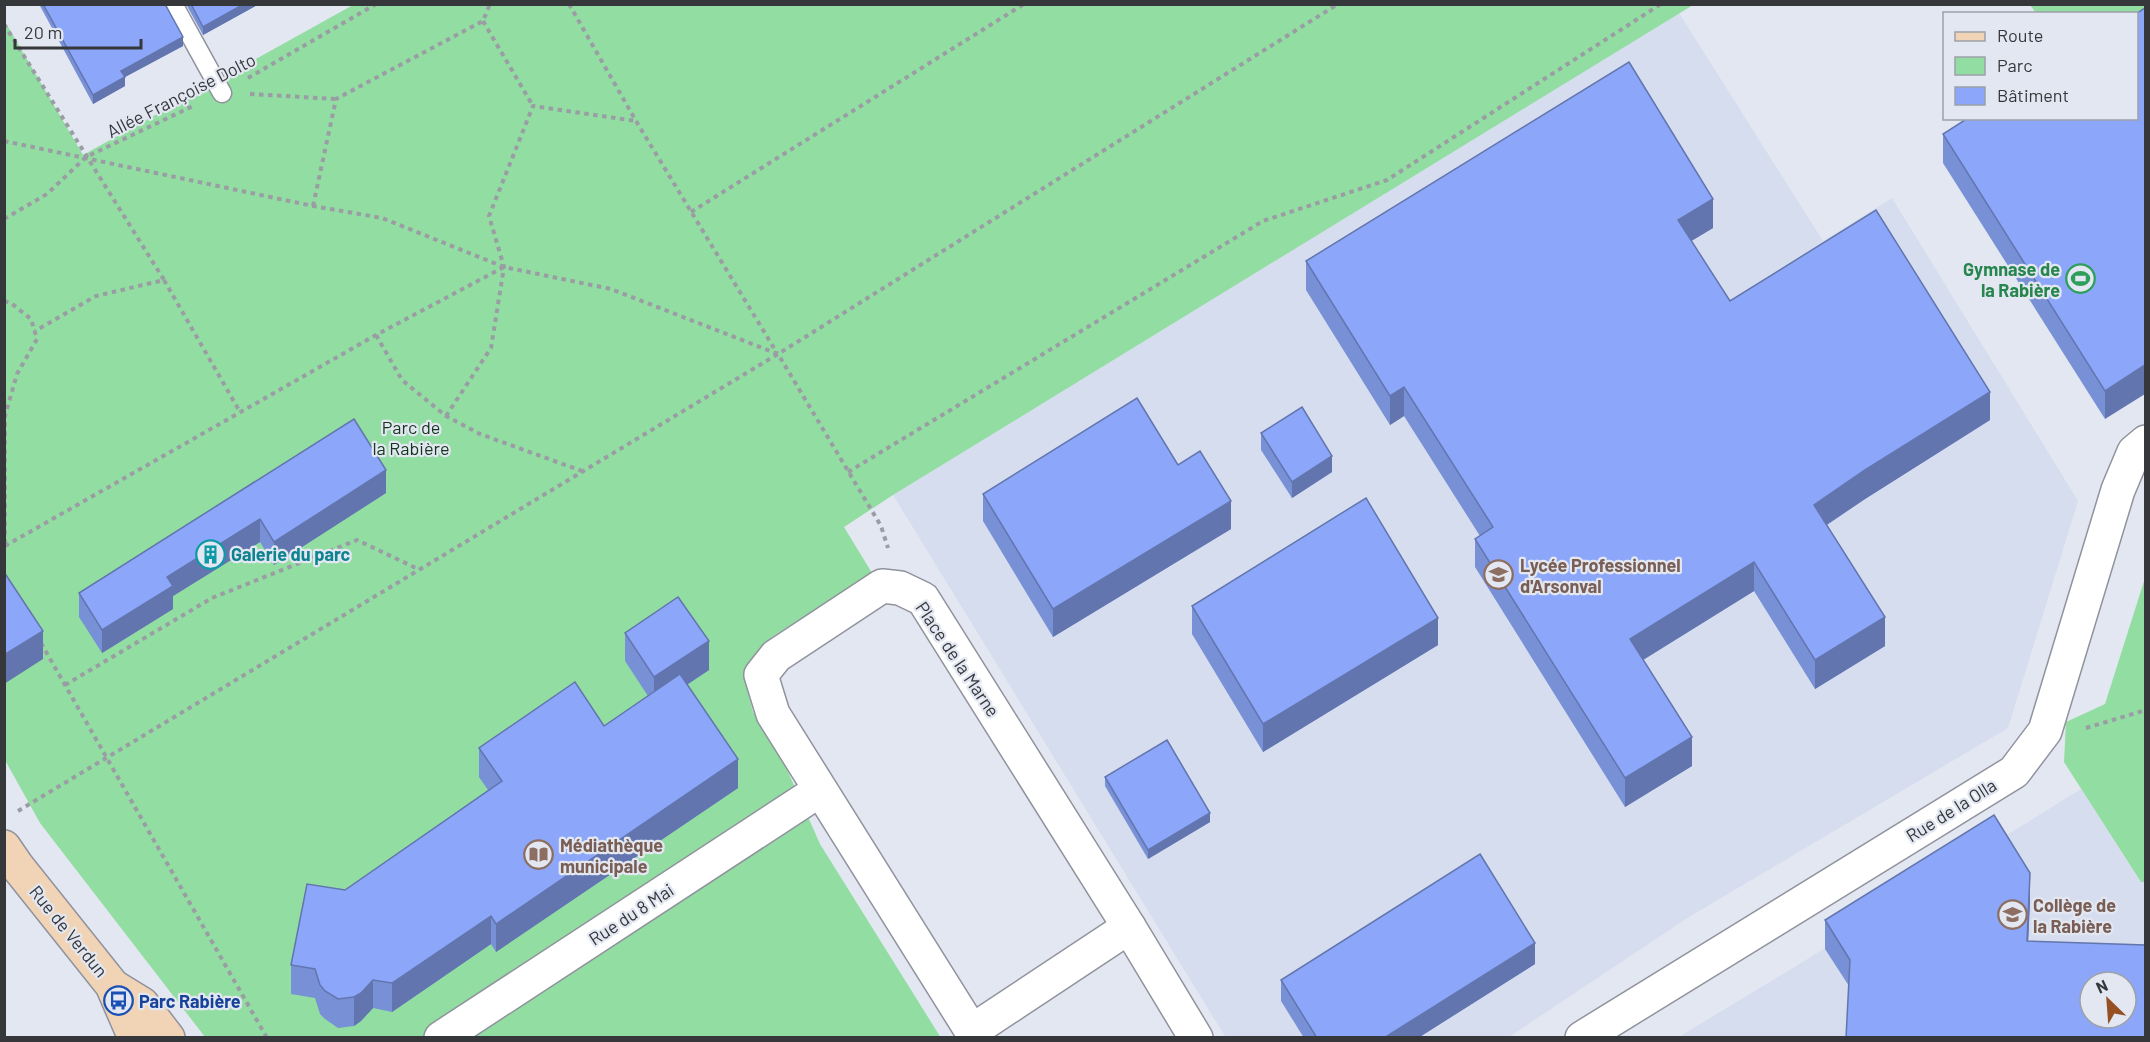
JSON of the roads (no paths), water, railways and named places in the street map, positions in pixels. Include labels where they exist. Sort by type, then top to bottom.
[{"type":"main road","name":"Rue de Verdun","points":[[9,863],[112,985],[135,1038]]},
{"type":"main road","name":"Rue de Verdun","points":[[112,985],[142,1004],[168,1038]]},
{"type":"street","name":"Rue de la Olla","points":[[1582,1038],[2014,772],[2045,731],[2118,490],[2134,452],[2145,442]]},
{"type":"street","name":"Place de la Marne","points":[[1129,927],[974,1034],[773,714],[761,675],[776,656],[882,586],[900,588],[923,599],[1129,927],[1196,1038]]},
{"type":"street","name":"Rue du 8 Mai","points":[[441,1038],[820,790]]},
{"type":"lane","points":[[173,4],[222,93]]},
{"type":"place","name":"Gymnase de la Rabière","points":[[2081,279]]},
{"type":"place","name":"Galerie du parc","points":[[210,554]]},
{"type":"place","name":"Lycée Professionnel d'Arsonval","points":[[1499,575]]},
{"type":"place","name":"Médiathèque municipale","points":[[539,855]]},
{"type":"place","name":"Collège de la Rabière","points":[[2012,915]]},
{"type":"place","name":"Parc Rabière","points":[[118,1001]]},
{"type":"park label","name":"Parc de la Rabière","points":[[411,437]]}]
